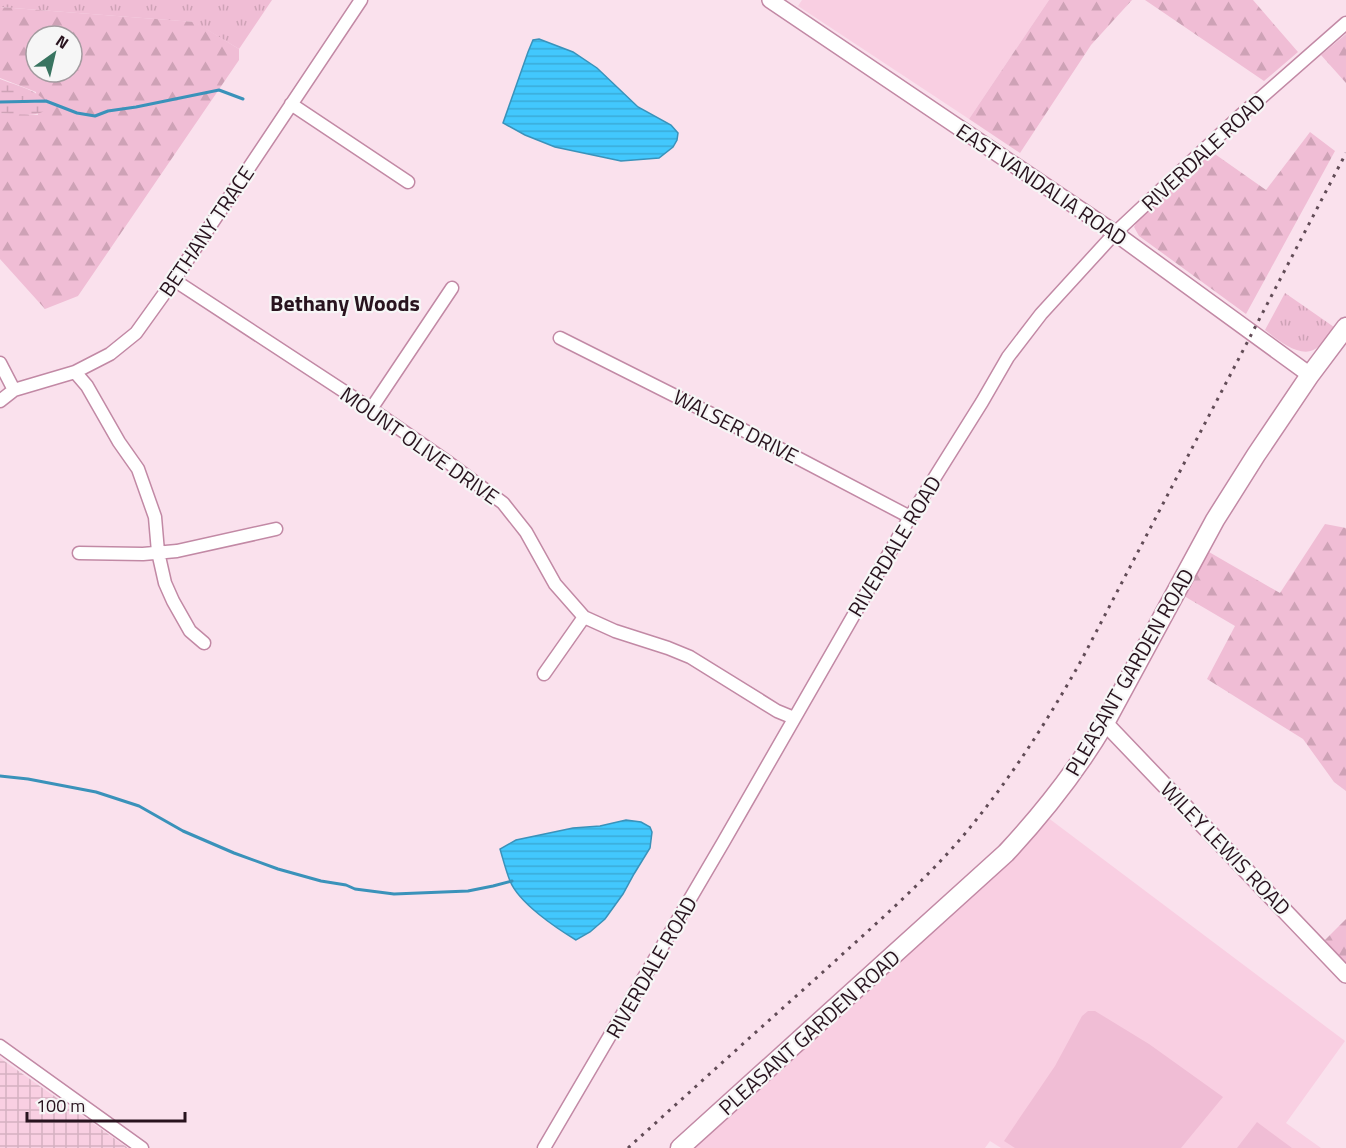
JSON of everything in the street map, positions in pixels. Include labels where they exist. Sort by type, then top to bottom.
[{"type":"main road","name":"PLEASANT GARDEN ROAD","points":[[680,1148],[1006,853],[1056,797],[1105,723],[1215,520],[1310,375],[1346,327]]},
{"type":"street","name":"BETHANY TRACE","points":[[0,401],[14,390],[75,372],[110,354],[136,333],[174,280],[361,0]]},
{"type":"street","name":"EAST VANDALIA ROAD","points":[[770,0],[1115,233],[1310,375]]},
{"type":"street","name":"RIVERDALE ROAD","points":[[543,1148],[910,517],[1008,357],[1041,314],[1115,233],[1240,116],[1346,23]]},
{"type":"street","points":[[291,104],[408,182]]},
{"type":"street","name":"MOUNT OLIVE DRIVE","points":[[174,280],[371,409],[503,503],[526,532],[555,584],[584,617],[615,631],[690,657],[777,711],[794,718]]},
{"type":"street","points":[[371,409],[452,288]]},
{"type":"street","name":"WALSER DRIVE","points":[[560,338],[769,442],[910,517]]},
{"type":"street","points":[[0,363],[14,390]]},
{"type":"street","points":[[75,372],[87,386],[119,442],[138,469],[155,517],[158,552],[165,583],[172,601],[190,631],[204,643]]},
{"type":"street","points":[[80,553],[142,554],[177,551],[276,529]]},
{"type":"street","points":[[544,674],[584,617]]},
{"type":"street","name":"WILEY LEWIS ROAD","points":[[1105,723],[1346,975]]},
{"type":"street","points":[[0,1046],[142,1148]]},
{"type":"shaded area","points":[[802,0],[1049,0],[969,119],[798,6]]},
{"type":"shaded area","points":[[1047,817],[1345,1041],[1286,1123],[1321,1148],[1001,1148],[990,1141],[985,1148],[688,1148]]},
{"type":"shaded area","points":[[0,1058],[128,1148],[0,1148]]},
{"type":"green space","points":[[0,0],[272,0],[239,49],[194,22],[0,7]]},
{"type":"green space","points":[[1049,0],[1132,0],[1091,45],[1020,153],[969,119]]},
{"type":"green space","points":[[1145,0],[1253,0],[1298,52],[1264,81]]},
{"type":"green space","points":[[0,7],[195,22],[239,49],[239,60],[78,296],[45,309],[0,259],[0,114],[38,115],[36,92],[0,78]]},
{"type":"green space","points":[[1346,34],[1346,83],[1321,55]]},
{"type":"green space","points":[[0,79],[33,92],[49,106],[40,113],[34,114],[0,114]]},
{"type":"green space","points":[[1310,132],[1335,151],[1246,314],[1139,236],[1134,227],[1139,217],[1212,152],[1266,190]]},
{"type":"green space","points":[[1285,293],[1334,327],[1321,344],[1313,350],[1306,352],[1291,348],[1265,330]]},
{"type":"green space","points":[[1325,524],[1346,528],[1346,791],[1334,782],[1303,739],[1207,679],[1235,626],[1184,596],[1209,552],[1280,593]]},
{"type":"green space","points":[[1346,919],[1346,962],[1324,941]]},
{"type":"green space","points":[[1088,1011],[1095,1011],[1149,1044],[1223,1097],[1181,1148],[1015,1148],[1004,1141],[1055,1066],[1082,1016]]},
{"type":"green space","points":[[1257,1122],[1292,1148],[1237,1148]]},
{"type":"water","points":[[539,39],[573,52],[597,68],[638,107],[671,125],[678,133],[673,147],[659,158],[621,161],[555,147],[503,123],[533,40]]},
{"type":"water","points":[[626,820],[641,822],[650,827],[652,832],[650,848],[623,894],[605,919],[590,932],[576,940],[521,898],[509,877],[500,849],[516,840]]},
{"type":"waterway","points":[[0,102],[46,101],[77,113],[95,116],[108,111],[219,90],[243,99]]},
{"type":"waterway","points":[[0,776],[96,792],[139,806],[183,831],[234,853],[278,869],[355,889],[394,894],[468,891],[512,881]]},
{"type":"railway","points":[[628,1148],[913,889],[963,836],[1012,772],[1082,659],[1346,153]]},
{"type":"district","name":"Bethany Woods","points":[[345,303]]}]
